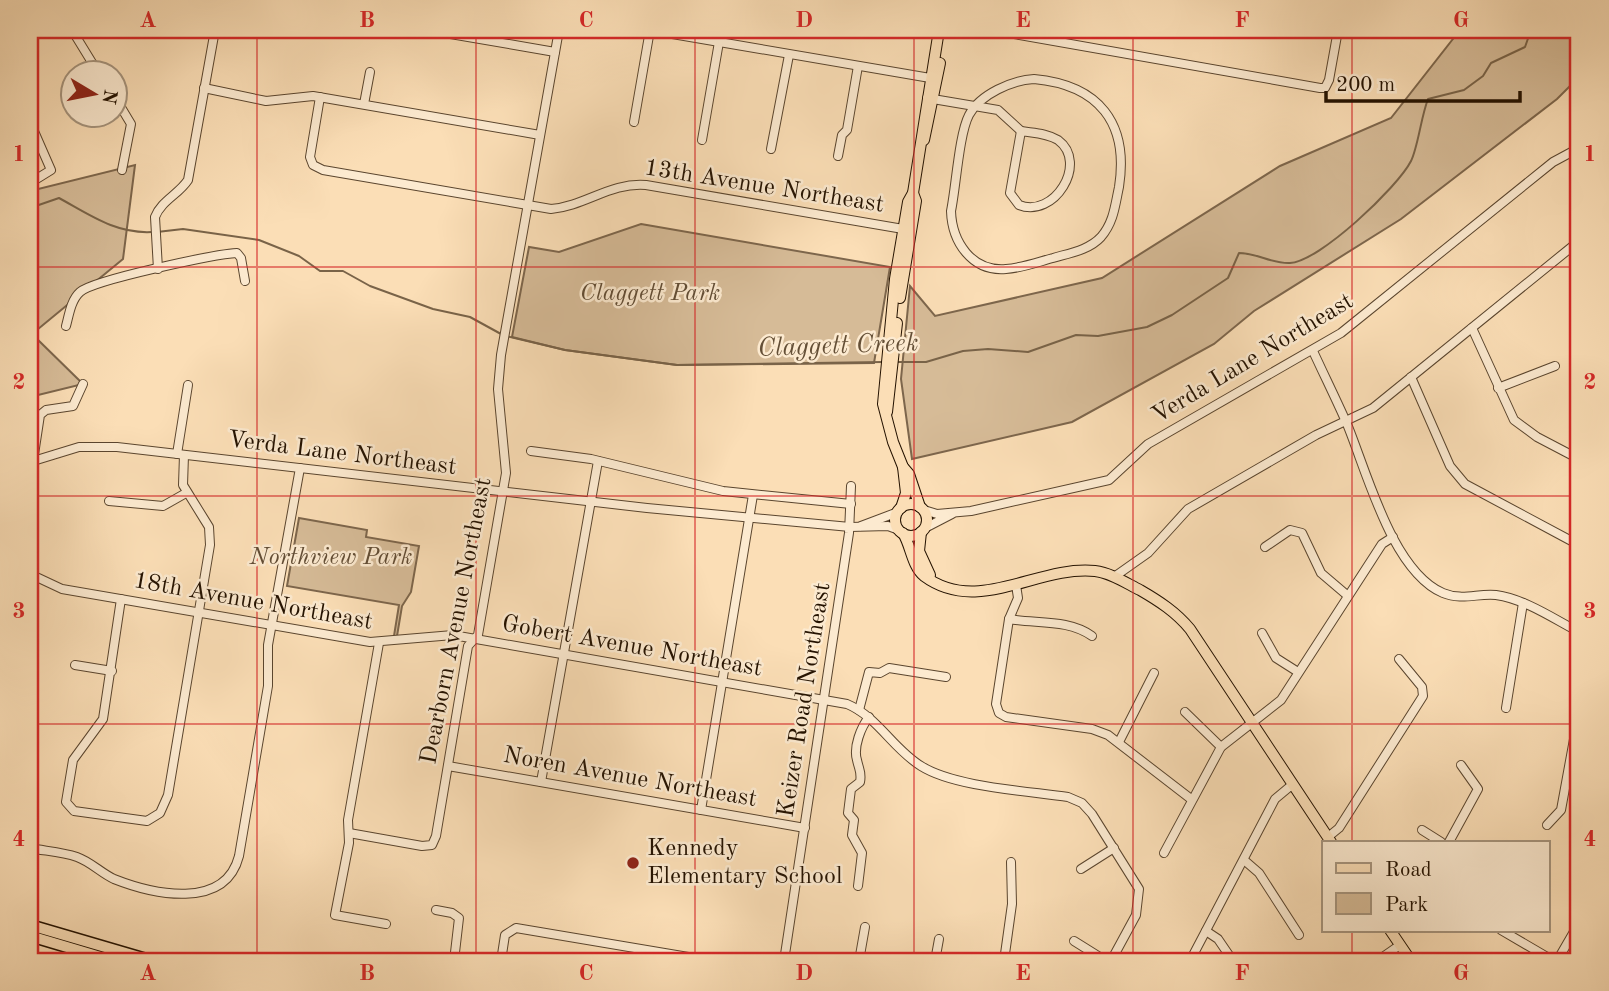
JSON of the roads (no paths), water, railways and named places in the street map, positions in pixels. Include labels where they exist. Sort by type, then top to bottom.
[{"type":"highway","points":[[30,925],[153,961]]},
{"type":"highway","points":[[30,936],[114,961]]},
{"type":"main road","points":[[939,30],[931,98],[920,135],[922,143],[914,193],[916,201],[907,229],[883,404],[903,467],[906,494],[896,521],[916,565],[925,577],[960,592],[1016,585],[1083,571],[1114,577],[1152,597],[1180,617],[1330,840]]},
{"type":"main road","points":[[934,79],[946,30]]},
{"type":"main road","points":[[903,467],[909,474],[927,519],[919,551],[932,579]]},
{"type":"main road","points":[[900,510],[910,504],[922,508]]},
{"type":"main road","points":[[901,532],[912,536],[923,530]]},
{"type":"main road","points":[[1391,932],[1411,961]]},
{"type":"street","points":[[72,30],[90,60]]},
{"type":"street","points":[[158,269],[155,221],[158,209],[182,190],[188,180],[215,30]]},
{"type":"street","points":[[427,30],[555,52]]},
{"type":"street","name":"Dearborn Avenue Northeast","points":[[349,833],[432,845],[436,836],[468,646],[478,635],[502,492],[506,464],[498,389],[501,355],[559,30]]},
{"type":"street","points":[[634,122],[650,30],[685,33],[789,55],[934,79]]},
{"type":"street","points":[[991,30],[1325,88],[1329,80],[1338,30]]},
{"type":"street","points":[[702,139],[719,42]]},
{"type":"street","points":[[771,149],[789,55]]},
{"type":"street","points":[[838,156],[842,135],[847,130],[858,66]]},
{"type":"street","points":[[364,104],[370,72]]},
{"type":"street","points":[[1034,79],[1075,89],[1106,113],[1118,133],[1122,165],[1113,217],[1094,243],[1080,250],[1004,270],[978,263],[963,250],[954,232],[951,211],[968,117],[977,106],[1007,85],[1034,79]]},
{"type":"street","points":[[204,88],[266,101],[320,97],[540,135]]},
{"type":"street","name":"13th Avenue Northeast","points":[[320,97],[310,157],[317,169],[527,206],[562,208],[600,192],[634,184],[907,229]]},
{"type":"street","points":[[931,98],[1001,111],[1021,131],[1052,137],[1061,143],[1068,156],[1069,170],[1062,189],[1053,199],[1037,207],[1019,205],[1010,193],[1021,131]]},
{"type":"street","points":[[30,122],[51,170],[30,183]]},
{"type":"street","points":[[122,170],[130,130]]},
{"type":"street","name":"Verda Lane Northeast","points":[[923,530],[952,514],[1109,480],[1148,444],[1313,351],[1358,321],[1553,162],[1579,148]]},
{"type":"street","points":[[1114,577],[1148,553],[1188,509],[1373,408],[1579,241]]},
{"type":"street","points":[[66,326],[73,301],[86,288],[158,269],[234,253],[241,258],[245,281]]},
{"type":"street","points":[[1472,328],[1510,414],[1524,429],[1579,459]]},
{"type":"street","points":[[1313,351],[1346,421],[1393,537],[1419,573],[1438,590],[1462,597],[1498,595],[1523,603],[1579,632]]},
{"type":"street","points":[[1498,388],[1555,366]]},
{"type":"street","points":[[1411,377],[1450,466],[1465,484],[1579,545]]},
{"type":"street","points":[[31,462],[40,415],[46,410],[73,406],[83,384]]},
{"type":"street","points":[[121,599],[112,671],[100,727],[73,760],[66,796],[68,807],[74,811],[137,822],[155,817],[164,805],[167,795],[211,535],[205,519],[186,493],[182,481],[181,455],[188,385]]},
{"type":"street","name":"Verda Lane Northeast","points":[[31,462],[86,446],[589,502],[850,527],[888,526],[901,532]]},
{"type":"street","points":[[531,451],[598,461],[723,491],[851,504]]},
{"type":"street","points":[[541,782],[598,461]]},
{"type":"street","points":[[30,848],[74,856],[116,880],[171,893],[195,894],[220,885],[233,870],[239,856],[268,686],[267,656],[300,468]]},
{"type":"street","name":"Keizer Road Northeast","points":[[784,960],[850,527],[851,485]]},
{"type":"street","points":[[109,501],[163,506],[186,493]]},
{"type":"street","points":[[701,810],[753,495]]},
{"type":"street","name":"Verda Lane Northeast","points":[[922,508],[952,514]]},
{"type":"street","name":"Verda Lane Northeast","points":[[861,526],[900,510]]},
{"type":"street","points":[[1265,547],[1290,530],[1302,533],[1321,573],[1348,596]]},
{"type":"street","points":[[1164,853],[1221,747],[1281,700],[1382,544],[1393,537]]},
{"type":"street","name":"18th Avenue Northeast","points":[[30,574],[62,589],[379,643],[443,635],[474,639]]},
{"type":"street","points":[[1016,585],[1017,602],[1009,619],[996,704],[999,713],[1006,717],[1092,729],[1119,742],[1191,799]]},
{"type":"street","points":[[1506,708],[1523,603]]},
{"type":"street","points":[[1009,619],[1036,624],[1072,625],[1092,636]]},
{"type":"street","points":[[1262,633],[1276,658],[1298,672]]},
{"type":"street","name":"Gobert Avenue Northeast","points":[[474,639],[825,699],[859,710],[909,757],[939,775],[1076,800],[1093,814],[1136,882],[1140,897],[1136,915],[1109,961]]},
{"type":"street","points":[[379,643],[348,820],[349,833],[335,915],[386,924]]},
{"type":"street","points":[[1330,840],[1389,754],[1423,696],[1422,687],[1399,659]]},
{"type":"street","points":[[75,666],[112,671]]},
{"type":"street","points":[[859,710],[869,672],[880,673],[889,668],[946,677]]},
{"type":"street","points":[[1119,742],[1154,673]]},
{"type":"street","points":[[1185,712],[1221,747]]},
{"type":"street","points":[[1547,825],[1563,804],[1579,712]]},
{"type":"street","points":[[858,886],[862,853],[853,838],[854,820],[848,813],[851,789],[860,782],[862,771],[856,759],[860,730],[869,717]]},
{"type":"street","points":[[1450,841],[1477,794],[1476,784],[1461,765]]},
{"type":"street","name":"Noren Avenue Northeast","points":[[448,766],[805,828]]},
{"type":"street","points":[[1190,961],[1275,799],[1293,785]]},
{"type":"street","points":[[1422,830],[1439,841]]},
{"type":"street","points":[[1081,869],[1114,848]]},
{"type":"street","points":[[1244,860],[1259,873],[1299,935]]},
{"type":"street","points":[[1004,961],[1012,904],[1011,862]]},
{"type":"street","points":[[436,910],[452,913],[459,918],[454,961]]},
{"type":"street","points":[[1505,932],[1556,961],[1579,923]]},
{"type":"street","points":[[859,961],[865,927]]},
{"type":"street","points":[[501,961],[505,935],[516,928],[712,961]]},
{"type":"street","points":[[1206,932],[1223,945],[1233,961]]},
{"type":"street","points":[[935,961],[939,939]]},
{"type":"street","points":[[1074,941],[1109,961]]},
{"type":"street","points":[[1377,961],[1400,945]]},
{"type":"street","points":[[426,958],[435,961]]},
{"type":"street","points":[[784,960],[796,961]]},
{"type":"waterway","name":"Claggett Creek","points":[[895,362],[926,362],[963,351],[988,349],[1028,352],[1076,335],[1098,336],[1147,327],[1172,315],[1228,278],[1239,253],[1283,263],[1303,259],[1338,237],[1375,204],[1403,173],[1411,161],[1428,99],[1464,90],[1483,76],[1491,63],[1525,47],[1531,30]]},
{"type":"waterway","name":"Claggett Creek","points":[[30,208],[59,198],[115,227],[152,232]]},
{"type":"waterway","name":"Claggett Creek","points":[[157,232],[183,229],[259,240],[299,256],[320,271],[343,271],[370,286],[433,309],[470,317],[501,334]]},
{"type":"waterway","name":"Claggett Creek","points":[[506,336],[565,350],[677,365],[883,362]]},
{"type":"place","name":"Kennedy Elementary School","points":[[633,863]]},
{"type":"park label","name":"Claggett Park","points":[[650,294]]},
{"type":"park label","name":"Northview Park","points":[[331,558]]}]
